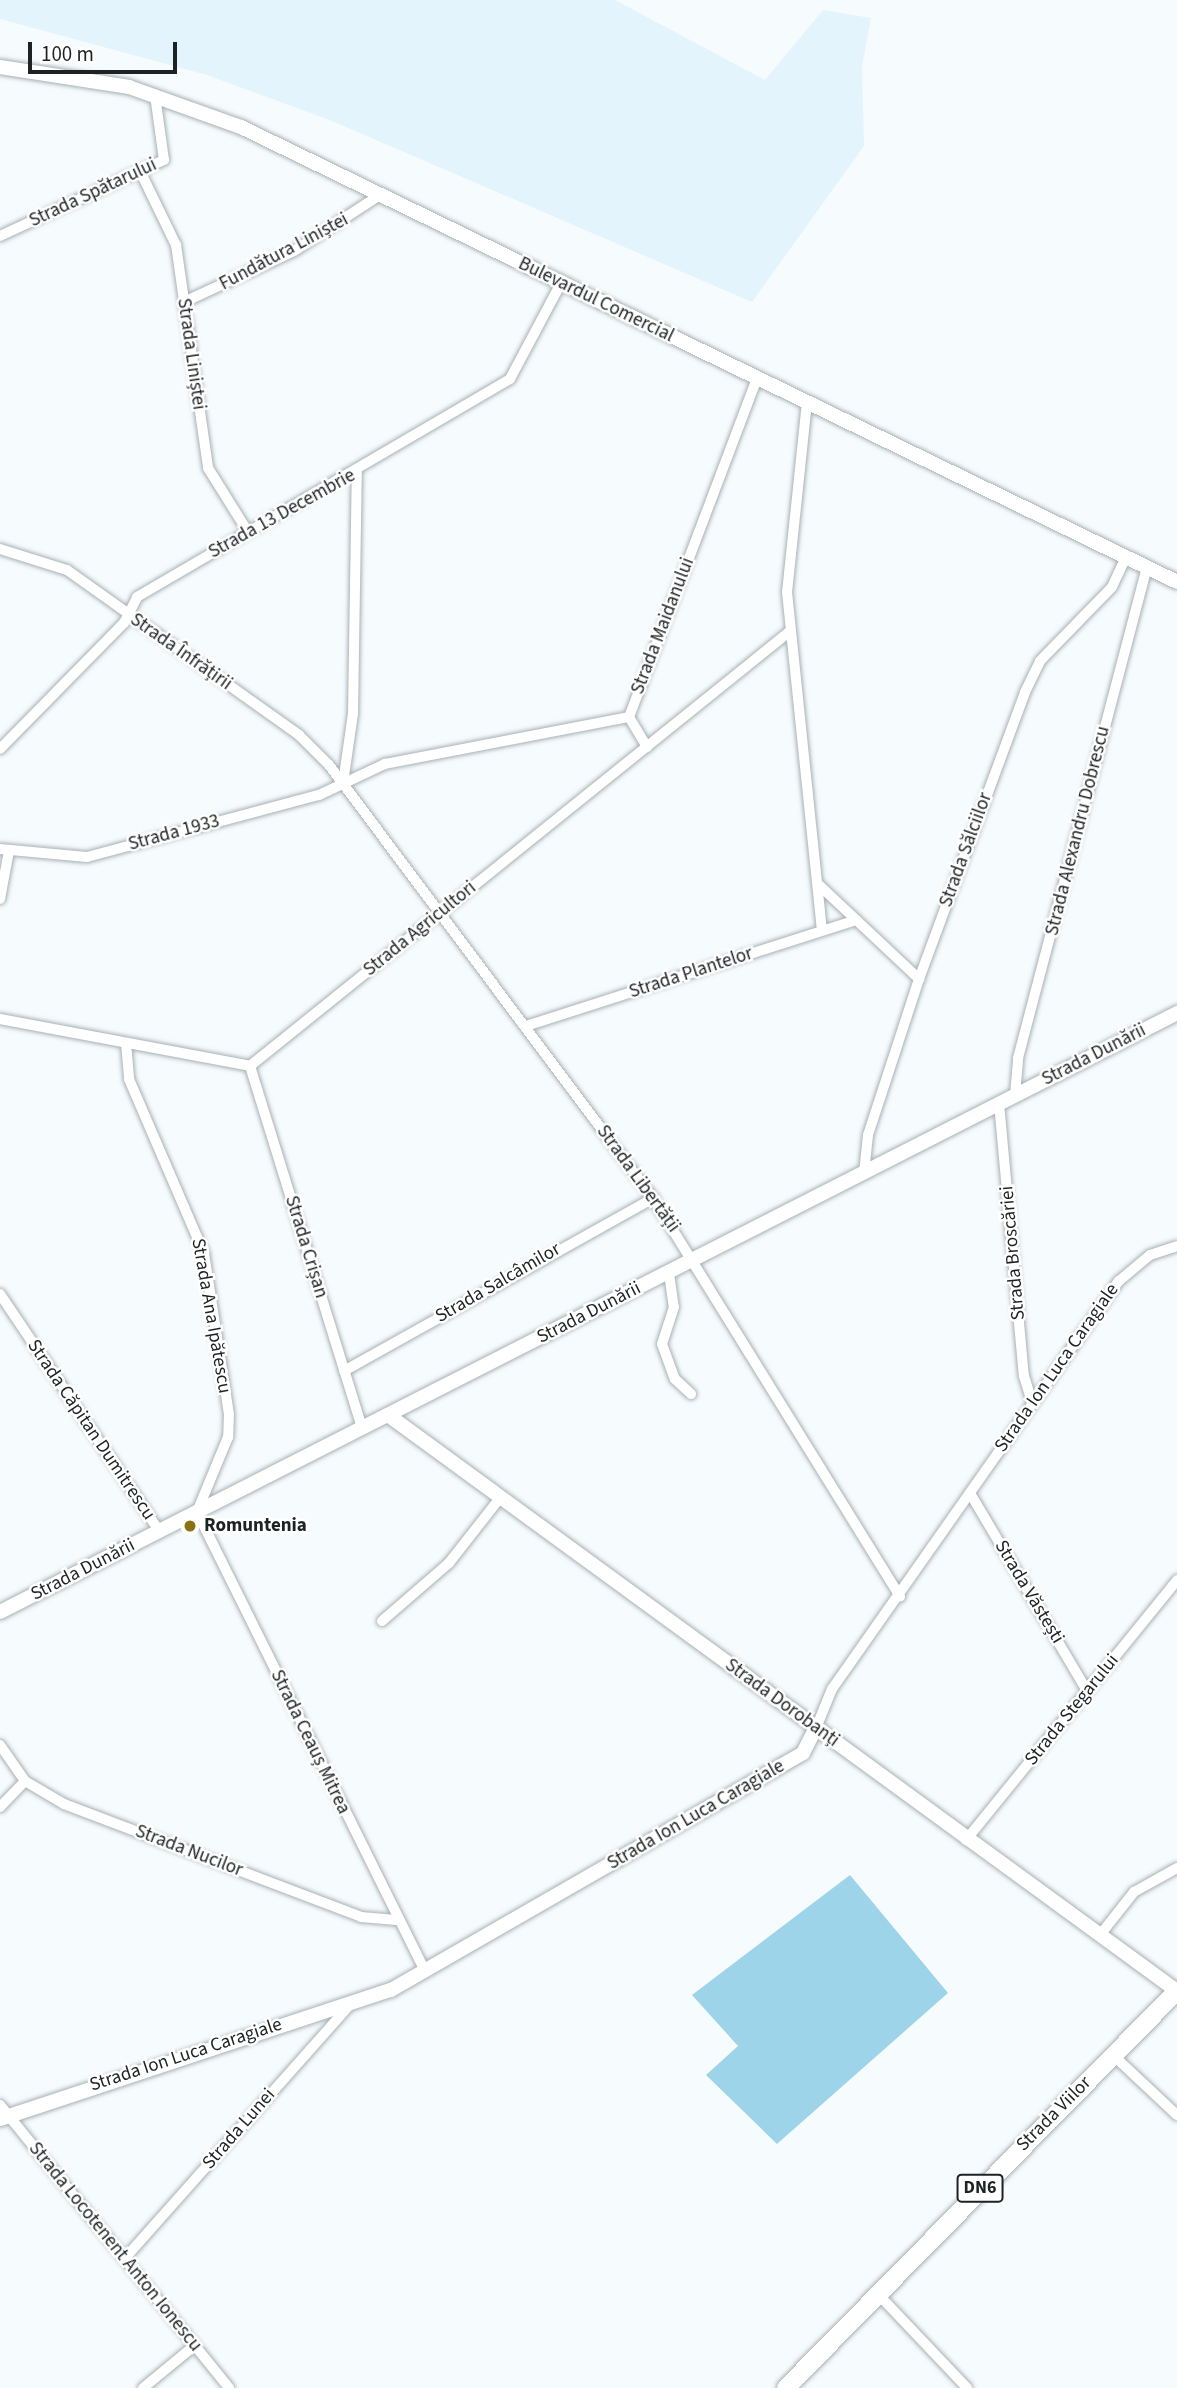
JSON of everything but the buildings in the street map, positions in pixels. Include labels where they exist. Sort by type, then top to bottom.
[{"type":"highway","name":"Strada Viilor","points":[[786,2388],[877,2292],[1177,1991]]},
{"type":"main road","name":"Bulevardul Comercial","points":[[0,67],[155,95],[241,127],[1177,582]]},
{"type":"main road","name":"Strada Dunării","points":[[0,1612],[1177,1013]]},
{"type":"main road","name":"Strada Dorobanți","points":[[388,1415],[966,1840],[1177,1991]]},
{"type":"main road","name":"Strada Ion Luca Caragiale","points":[[2,2112],[352,2002],[425,1970],[803,1753],[816,1728]]},
{"type":"street","name":"Strada Spătarului","points":[[0,236],[141,173],[164,160],[155,95]]},
{"type":"street","name":"Strada Liniștei","points":[[141,173],[176,245],[208,468],[248,532]]},
{"type":"street","name":"Fundătura Liniștei","points":[[184,302],[294,251],[380,195]]},
{"type":"street","name":"Strada 13 Decembrie","points":[[0,749],[129,615],[137,597],[357,472],[510,379],[561,283]]},
{"type":"street","name":"Strada Maidanului","points":[[343,783],[385,764],[629,717],[757,378]]},
{"type":"street","points":[[807,402],[789,632],[822,930]]},
{"type":"street","points":[[343,783],[350,745],[357,472]]},
{"type":"street","name":"Strada Înfrățirii","points":[[0,550],[67,570],[299,735],[343,783]]},
{"type":"street","name":"Strada Sălciilor","points":[[864,1173],[868,1135],[919,979],[1025,692],[1040,661],[1112,587],[1126,557]]},
{"type":"street","name":"Strada Alexandru Dobrescu","points":[[1015,1095],[1018,1058],[1147,567]]},
{"type":"street","name":"Strada Agricultori","points":[[250,1066],[789,632]]},
{"type":"street","points":[[629,717],[647,747]]},
{"type":"street","name":"Strada 1933","points":[[4,850],[87,856],[343,783]]},
{"type":"street","name":"Strada Libertății","points":[[343,783],[442,912],[653,1198],[694,1259],[900,1597]]},
{"type":"street","points":[[0,899],[4,850]]},
{"type":"street","points":[[818,884],[919,979]]},
{"type":"street","name":"Strada Plantelor","points":[[526,1026],[856,920]]},
{"type":"street","points":[[0,1019],[250,1066]]},
{"type":"street","name":"Strada Ana Ipătescu","points":[[126,1044],[130,1079],[204,1253],[229,1414],[228,1437],[197,1512]]},
{"type":"street","name":"Strada Crișan","points":[[250,1066],[362,1427]]},
{"type":"street","name":"Strada Broscăriei","points":[[999,1103],[1024,1376],[1032,1402]]},
{"type":"street","name":"Strada Salcâmilor","points":[[344,1371],[653,1198]]},
{"type":"street","name":"Strada Ion Luca Caragiale","points":[[816,1728],[832,1689],[900,1597],[1032,1402],[1119,1281],[1150,1255],[1177,1245]]},
{"type":"street","points":[[669,1273],[674,1307],[662,1344],[676,1379],[691,1394]]},
{"type":"street","name":"Strada Căpitan Dumitrescu","points":[[0,1294],[159,1531]]},
{"type":"street","name":"Strada Văstești","points":[[970,1493],[1087,1691]]},
{"type":"street","points":[[382,1621],[449,1563],[500,1498]]},
{"type":"street","name":"Strada Ceauș Mitrea","points":[[197,1512],[425,1970]]},
{"type":"street","name":"Strada Stegarului","points":[[966,1840],[1177,1580]]},
{"type":"street","name":"Strada Nucilor","points":[[0,1745],[25,1781],[64,1804],[361,1917],[399,1920]]},
{"type":"street","points":[[0,1807],[25,1781]]},
{"type":"street","points":[[1100,1935],[1135,1892],[1177,1868]]},
{"type":"street","name":"Strada Lunei","points":[[126,2257],[352,2002]]},
{"type":"street","points":[[1113,2055],[1177,2115]]},
{"type":"street","name":"Strada Locotenent Anton Ionescu","points":[[2,2112],[126,2257],[229,2388]]},
{"type":"street","points":[[877,2292],[967,2388]]},
{"type":"street","points":[[143,2388],[194,2346]]},
{"type":"shaded area","points":[[0,0],[615,0],[765,80],[823,10],[871,18],[862,66],[864,146],[752,302],[332,121],[207,75],[0,19]]},
{"type":"shaded area","points":[[850,1875],[948,1993],[777,2144],[706,2075],[738,2046],[692,1995]]},
{"type":"place","name":"Romuntenia","points":[[190,1526]]}]
